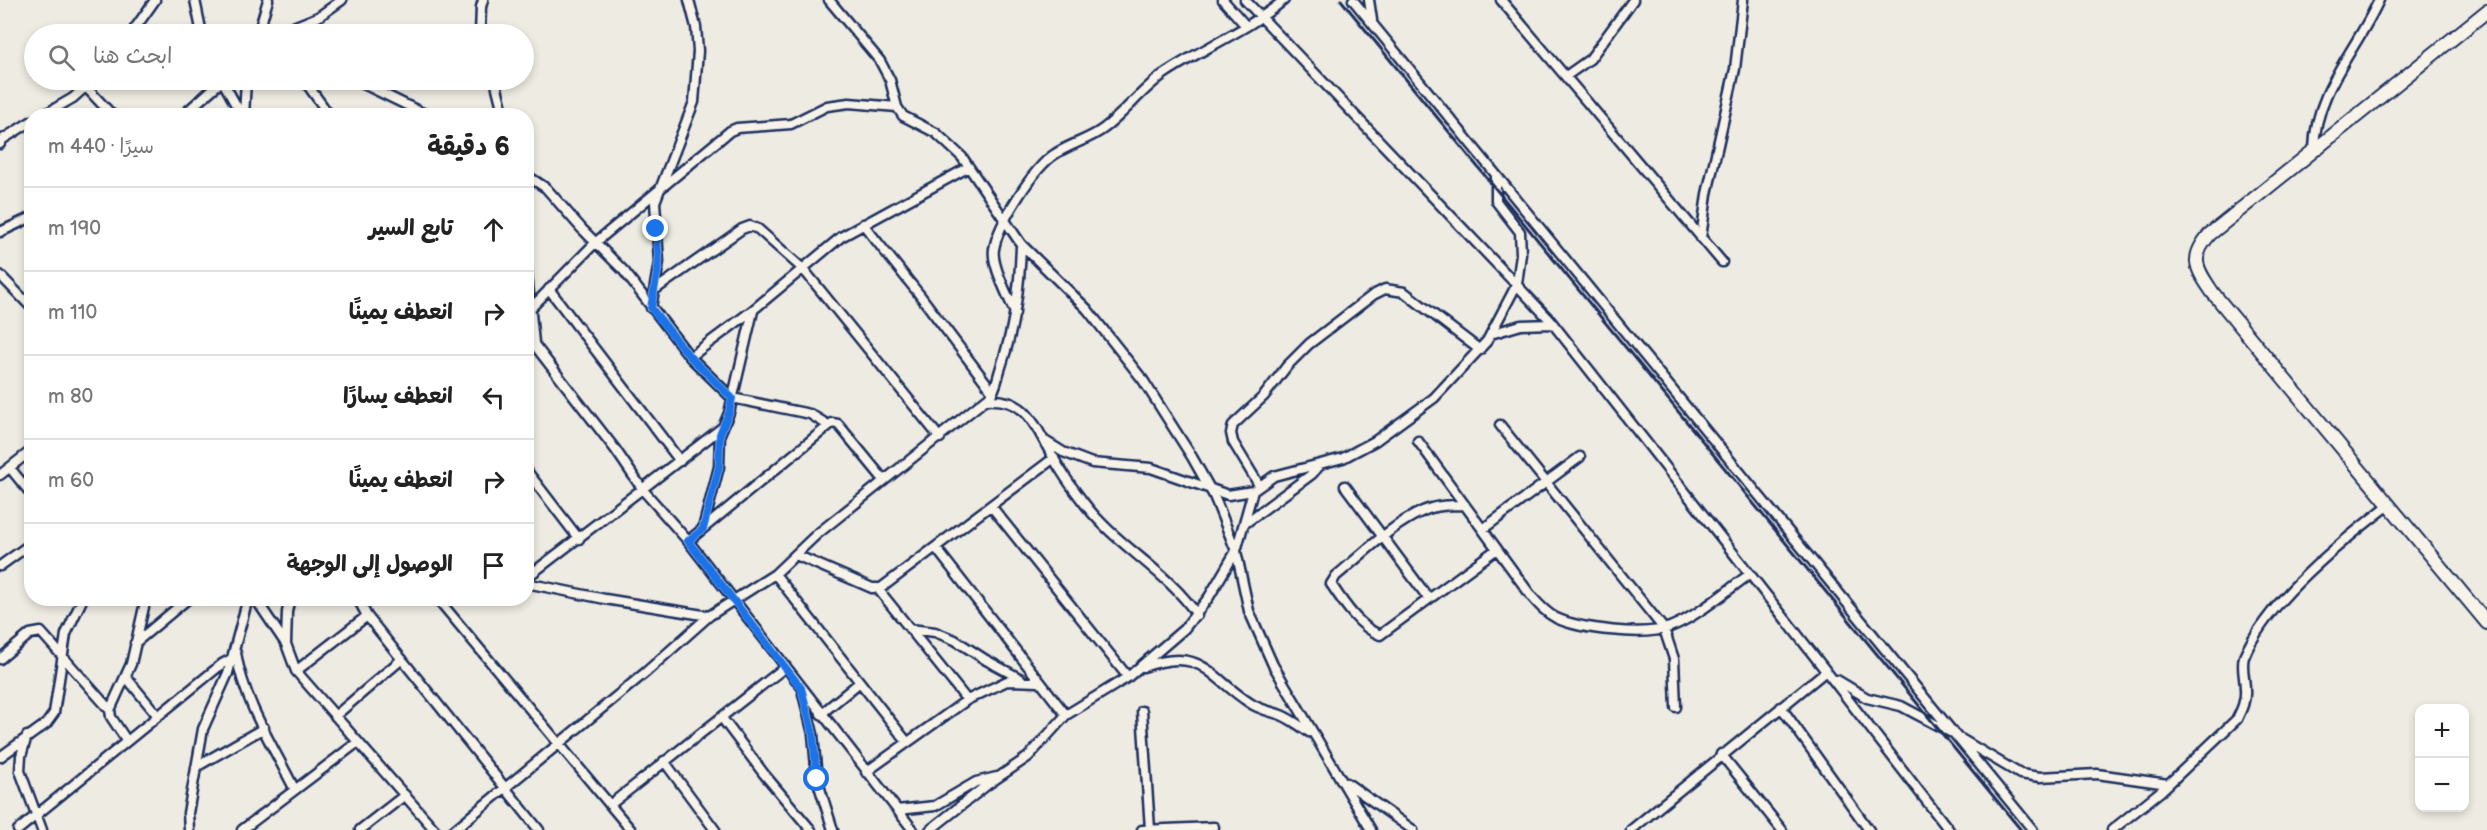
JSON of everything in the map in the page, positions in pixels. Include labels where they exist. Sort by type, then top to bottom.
[{"type":"main road","points":[[2487,11],[2314,149],[2262,195],[2210,234],[2198,251],[2197,265],[2213,293],[2487,624]]},
{"type":"street","points":[[138,24],[155,0]]},
{"type":"street","points":[[195,0],[200,24]]},
{"type":"street","points":[[262,24],[268,0]]},
{"type":"street","points":[[301,24],[318,17],[342,0]]},
{"type":"street","points":[[480,24],[483,0]]},
{"type":"street","points":[[651,308],[656,288],[659,246],[654,214],[658,192],[694,102],[697,35],[688,0]]},
{"type":"street","points":[[829,0],[880,61],[890,80],[897,107],[903,116],[943,138],[969,167],[1022,244],[1087,309],[1126,357],[1192,457],[1211,490],[1236,551],[1252,620],[1273,665],[1371,830]]},
{"type":"street","points":[[1223,0],[1246,26]]},
{"type":"street","points":[[1245,0],[1517,284],[1552,324],[1949,830]]},
{"type":"street","points":[[1015,314],[994,252],[996,241],[1028,183],[1047,159],[1066,147],[1094,136],[1162,75],[1260,18],[1284,0]]},
{"type":"street","points":[[1353,0],[2033,830]]},
{"type":"street","points":[[1369,0],[1372,23]]},
{"type":"street","points":[[1501,0],[1722,262]]},
{"type":"street","points":[[1566,76],[1590,59],[1632,0]]},
{"type":"street","points":[[1701,238],[1707,194],[1735,69],[1743,0]]},
{"type":"street","points":[[2314,149],[2315,126],[2325,99],[2379,0]]},
{"type":"street","points":[[54,108],[82,90]]},
{"type":"street","points":[[90,90],[106,108]]},
{"type":"street","points":[[191,108],[212,90]]},
{"type":"street","points":[[229,90],[239,108]]},
{"type":"street","points":[[244,108],[245,90]]},
{"type":"street","points":[[310,90],[324,108]]},
{"type":"street","points":[[376,90],[413,108]]},
{"type":"street","points":[[498,90],[502,108]]},
{"type":"street","points":[[534,305],[596,242],[730,131],[737,128],[791,124],[827,106],[849,103],[897,107]]},
{"type":"street","points":[[0,144],[3,139],[24,127]]},
{"type":"street","points":[[690,357],[804,270],[841,237],[969,167]]},
{"type":"street","points":[[1045,441],[1080,459],[1108,465],[1151,468],[1228,495],[1256,488],[1274,476],[1343,458],[1375,441],[1418,411],[1480,350],[1494,333],[1517,284],[1521,254],[1520,232],[1497,205],[1496,175]]},
{"type":"street","points":[[534,180],[546,188],[624,271],[690,357],[732,398],[810,414],[828,425]]},
{"type":"street","points":[[0,232],[24,221]]},
{"type":"street","points":[[863,224],[993,392]]},
{"type":"street","points":[[656,288],[750,226],[758,229],[804,270],[940,438]]},
{"type":"street","points":[[453,830],[646,672],[709,616],[775,574],[816,535],[986,400],[993,392],[1015,314],[1022,244]]},
{"type":"street","points":[[2,281],[24,301]]},
{"type":"street","points":[[549,289],[680,460]]},
{"type":"street","points":[[930,830],[1040,747],[1066,716],[1137,669],[1197,615],[1236,551],[1242,525],[1256,488],[1233,442],[1231,433],[1233,425],[1264,396],[1287,366],[1309,344],[1373,295],[1385,289],[1404,292],[1480,350]]},
{"type":"street","points":[[703,529],[717,476],[723,427],[753,310]]},
{"type":"street","points":[[1494,333],[1521,325],[1552,324]]},
{"type":"street","points":[[534,343],[615,449],[643,490],[688,541],[784,668],[913,830]]},
{"type":"street","points":[[986,400],[1001,399],[1018,406],[1032,420],[1082,501],[1105,528],[1189,603],[1197,615]]},
{"type":"street","points":[[688,541],[828,425],[835,422],[884,480]]},
{"type":"street","points":[[1500,425],[1664,629],[1674,659],[1676,707]]},
{"type":"street","points":[[534,572],[723,427]]},
{"type":"street","points":[[1418,441],[1532,597],[1554,617],[1574,625],[1596,628],[1636,631],[1664,629],[1682,621],[1750,574]]},
{"type":"street","points":[[0,475],[24,456]]},
{"type":"street","points":[[1483,529],[1580,457]]},
{"type":"street","points":[[878,589],[1054,459]]},
{"type":"street","points":[[1242,525],[1312,474],[1322,464]]},
{"type":"street","points":[[9,468],[24,486]]},
{"type":"street","points":[[534,481],[579,539]]},
{"type":"street","points":[[1345,486],[1429,599]]},
{"type":"street","points":[[1465,505],[1446,505],[1423,511],[1383,538],[1336,576],[1331,584],[1344,604],[1373,633],[1380,635],[1497,549]]},
{"type":"street","points":[[2112,830],[2168,784],[2236,719],[2244,705],[2246,690],[2243,660],[2267,615],[2315,567],[2389,505]]},
{"type":"street","points":[[991,506],[1128,676]]},
{"type":"street","points":[[936,548],[1066,716]]},
{"type":"street","points":[[0,566],[24,549]]},
{"type":"street","points":[[796,555],[878,589],[967,700]]},
{"type":"street","points":[[775,574],[908,742]]},
{"type":"street","points":[[534,585],[709,616]]},
{"type":"street","points":[[0,757],[46,724],[54,713],[66,634],[79,606]]},
{"type":"street","points":[[127,741],[111,717],[110,710],[126,677],[144,606]]},
{"type":"street","points":[[135,643],[179,606]]},
{"type":"street","points":[[189,830],[188,813],[202,729],[234,654],[246,606]]},
{"type":"street","points":[[260,606],[286,645],[296,672],[435,830]]},
{"type":"street","points":[[286,645],[288,606]]},
{"type":"street","points":[[359,606],[539,830]]},
{"type":"street","points":[[444,606],[631,830]]},
{"type":"street","points":[[296,672],[367,616]]},
{"type":"street","points":[[909,629],[935,632],[956,640],[986,660],[1024,680]]},
{"type":"street","points":[[0,659],[30,634],[36,632],[44,636],[110,710]]},
{"type":"street","points":[[18,830],[37,817],[234,654]]},
{"type":"street","points":[[234,654],[240,674],[264,728],[295,790]]},
{"type":"street","points":[[334,716],[402,659]]},
{"type":"street","points":[[1137,669],[1157,663],[1197,662],[1217,675],[1250,703],[1282,715],[1314,736]]},
{"type":"street","points":[[611,804],[784,668]]},
{"type":"street","points":[[1828,673],[1867,698],[1901,706],[1954,734],[2020,774],[2040,777],[2097,774],[2168,784]]},
{"type":"street","points":[[1631,830],[1721,754],[1780,707],[1828,673]]},
{"type":"street","points":[[126,677],[158,716]]},
{"type":"street","points":[[866,772],[967,700],[1008,681],[1040,682]]},
{"type":"street","points":[[821,714],[860,682]]},
{"type":"street","points":[[801,688],[813,734],[817,779],[833,830]]},
{"type":"street","points":[[1780,707],[1869,830]]},
{"type":"street","points":[[1142,711],[1150,829]]},
{"type":"street","points":[[722,718],[764,774],[811,830]]},
{"type":"street","points":[[196,767],[264,728]]},
{"type":"street","points":[[28,736],[21,756],[20,771],[42,830]]},
{"type":"street","points":[[242,830],[358,742]]},
{"type":"street","points":[[1721,754],[1782,830]]},
{"type":"street","points":[[664,761],[715,830]]},
{"type":"street","points":[[897,810],[935,806],[976,782],[1000,776]]},
{"type":"street","points":[[1342,779],[1413,830]]},
{"type":"street","points":[[360,830],[405,795]]},
{"type":"street","points":[[1142,830],[1214,827]]},
{"type":"railway","points":[[1341,0],[2021,830]]},
{"type":"route","points":[[656,229],[659,262],[651,308],[690,357],[732,398],[729,413],[720,434],[719,467],[703,529],[688,541],[801,688],[813,734],[817,779]]}]
